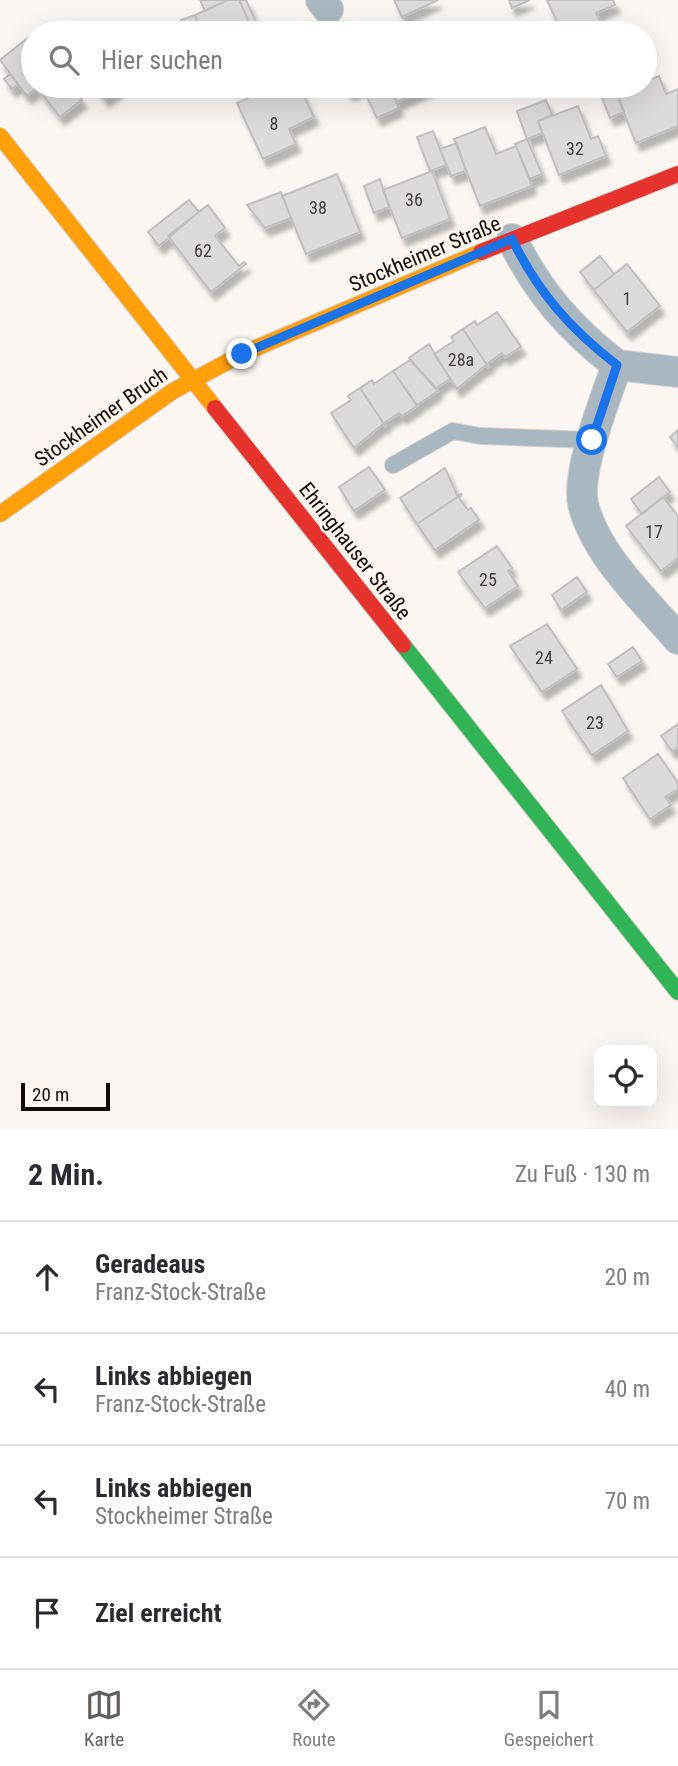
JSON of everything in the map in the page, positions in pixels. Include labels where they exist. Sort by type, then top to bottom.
[{"type":"street","name":"Ehringhauser Straße","points":[[0,136],[678,992]]},
{"type":"street","name":"Stockheimer Straße","points":[[193,380],[242,354],[512,239],[678,174]]},
{"type":"street","points":[[512,239],[532,279],[582,339],[617,365],[678,372]]},
{"type":"street","points":[[617,365],[587,453],[583,503],[604,551],[678,639]]},
{"type":"street","name":"Stockheimer Bruch","points":[[0,514],[173,391],[193,380]]},
{"type":"lane","points":[[393,465],[453,431],[480,436],[592,440]]},
{"type":"building","points":[[200,0],[228,0],[205,11]]},
{"type":"building","points":[[228,0],[239,0],[249,21],[197,21],[195,15]]},
{"type":"building","points":[[239,0],[246,0],[256,21],[249,21]]},
{"type":"building","points":[[394,0],[438,0],[402,17]]},
{"type":"building","points":[[509,0],[530,0],[512,8]]},
{"type":"building","points":[[547,0],[613,0],[615,5],[596,13],[600,21],[557,21]]},
{"type":"building","points":[[195,15],[197,21],[181,21]]},
{"type":"building","points":[[21,43],[21,88],[0,60]]},
{"type":"building","points":[[10,74],[18,84],[12,89],[4,79]]},
{"type":"building","points":[[659,76],[666,94],[678,89],[678,126],[636,143],[618,98],[657,98]]},
{"type":"building","points":[[45,98],[80,98],[82,100],[60,117]]},
{"type":"building","points":[[248,98],[305,98],[314,117],[289,129],[296,144],[263,159],[237,103]]},
{"type":"building","points":[[367,98],[394,98],[399,108],[377,118]]},
{"type":"building","points":[[602,98],[619,98],[624,112],[610,118]]},
{"type":"building","points":[[546,100],[552,115],[538,121],[542,133],[527,139],[517,111]]},
{"type":"building","points":[[578,106],[591,139],[598,136],[606,156],[559,175],[538,121]]},
{"type":"building","points":[[485,127],[496,154],[516,146],[532,186],[480,206],[454,139]]},
{"type":"building","points":[[433,131],[446,165],[430,171],[417,137]]},
{"type":"building","points":[[527,139],[542,174],[530,179],[515,144]]},
{"type":"building","points":[[457,143],[466,171],[451,176],[440,149]]},
{"type":"building","points":[[432,171],[450,219],[402,238],[383,190]]},
{"type":"building","points":[[337,174],[360,232],[306,254],[282,196]]},
{"type":"building","points":[[380,179],[389,207],[374,213],[364,186]]},
{"type":"building","points":[[281,192],[291,218],[265,228],[247,205]]},
{"type":"building","points":[[189,200],[199,212],[159,246],[148,232]]},
{"type":"building","points":[[208,205],[225,228],[215,236],[239,266],[244,262],[246,264],[211,292],[168,236]]},
{"type":"building","points":[[600,256],[614,274],[594,290],[580,272]]},
{"type":"building","points":[[627,264],[660,306],[627,332],[594,290]]},
{"type":"building","points":[[497,312],[521,347],[505,357],[502,353],[487,364],[489,368],[463,329],[475,321],[477,325]]},
{"type":"building","points":[[463,329],[489,368],[486,365],[457,389],[434,354],[454,341],[451,337]]},
{"type":"building","points":[[429,344],[450,379],[436,388],[409,358]]},
{"type":"building","points":[[410,360],[438,391],[417,405],[393,371]]},
{"type":"building","points":[[393,371],[417,406],[384,423],[386,427],[360,388],[372,380],[374,384]]},
{"type":"building","points":[[360,388],[386,427],[383,424],[354,448],[331,413],[351,400],[348,396]]},
{"type":"building","points":[[678,430],[678,447],[670,437]]},
{"type":"building","points":[[369,467],[385,490],[354,511],[339,487]]},
{"type":"building","points":[[445,468],[457,495],[462,494],[417,524],[400,498]]},
{"type":"building","points":[[659,477],[670,492],[642,514],[631,499]]},
{"type":"building","points":[[462,494],[459,498],[468,510],[471,508],[479,520],[435,550],[417,524]]},
{"type":"building","points":[[663,497],[678,516],[678,558],[661,571],[626,526]]},
{"type":"building","points":[[497,546],[512,568],[508,571],[518,586],[485,608],[458,572]]},
{"type":"building","points":[[577,577],[587,592],[561,610],[552,595]]},
{"type":"building","points":[[547,624],[577,669],[542,692],[510,646]]},
{"type":"building","points":[[633,647],[642,661],[617,677],[608,664]]},
{"type":"building","points":[[601,685],[628,731],[592,755],[562,711]]},
{"type":"building","points":[[678,724],[678,747],[672,751],[661,736]]},
{"type":"building","points":[[658,754],[678,783],[678,789],[665,797],[671,805],[650,819],[623,778]]},
{"type":"traffic: fast","points":[[403,645],[678,992]]},
{"type":"traffic: slow","points":[[0,136],[215,408]]},
{"type":"traffic: slow","points":[[0,514],[173,391],[242,354],[481,252]]},
{"type":"traffic: jam","points":[[481,252],[678,174]]},
{"type":"traffic: jam","points":[[215,408],[403,645]]},
{"type":"route","points":[[242,354],[512,239],[532,279],[582,339],[617,365],[592,440]]}]
